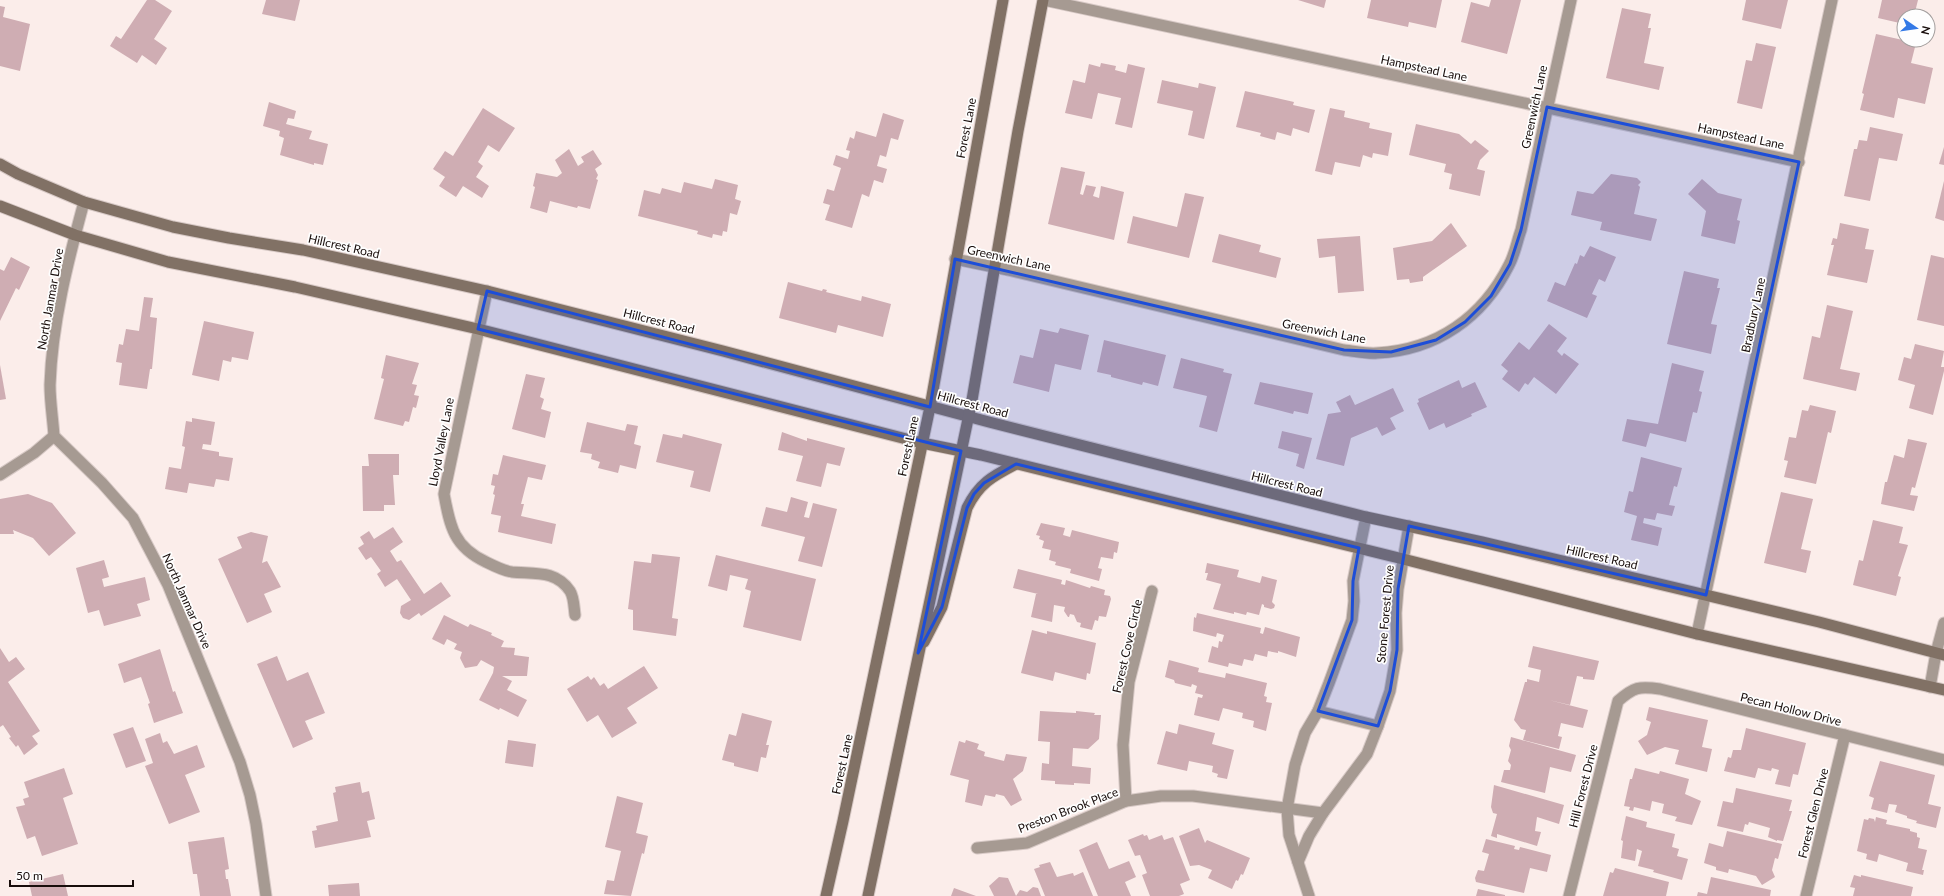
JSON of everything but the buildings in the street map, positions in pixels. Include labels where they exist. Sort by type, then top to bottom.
[{"type":"main road","name":"Forest Lane","points":[[826,896],[930,407],[955,259],[1003,0]]},
{"type":"main road","points":[[868,896],[968,417],[994,267],[1044,0]]},
{"type":"main road","name":"Hillcrest Road","points":[[0,164],[18,174],[84,202],[173,227],[303,250],[488,291],[723,351],[968,417],[1366,517],[1706,595],[1819,622],[1940,654]]},
{"type":"main road","points":[[0,206],[75,235],[168,262],[295,287],[478,329],[922,443],[1016,464],[1359,548],[1697,634],[1944,690]]},
{"type":"main road","points":[[918,653],[942,607],[967,508],[974,494],[984,483],[1016,464]]},
{"type":"street","name":"Hampstead Lane","points":[[1044,0],[1799,162]]},
{"type":"street","name":"Greenwich Lane","points":[[955,259],[1344,350],[1375,353],[1407,349],[1436,340],[1465,322],[1491,296],[1510,264],[1521,230],[1571,0]]},
{"type":"street","name":"Bradbury Lane","points":[[1697,634],[1799,162],[1832,0]]},
{"type":"street","name":"North Janmar Drive","points":[[84,202],[60,303],[54,345],[50,386],[54,436],[102,483],[133,518],[168,585],[240,762],[250,795],[256,824],[266,896]]},
{"type":"street","name":"Lloyd Valley Lane","points":[[488,291],[478,329],[444,494],[449,522],[458,543],[472,556],[511,572],[536,573],[559,578],[572,592],[575,615]]},
{"type":"street","points":[[0,475],[34,453],[54,436]]},
{"type":"street","points":[[1309,896],[1289,835],[1287,809],[1295,765],[1305,733],[1318,711],[1342,651],[1352,620],[1354,600],[1353,581],[1366,517]]},
{"type":"street","name":"Stone Forest Drive","points":[[1298,862],[1309,836],[1323,813],[1367,754],[1390,691],[1397,650],[1396,613],[1409,526]]},
{"type":"street","name":"Forest Cove Circle","points":[[1126,801],[1123,745],[1129,682],[1152,592]]},
{"type":"street","points":[[1930,687],[1940,654],[1944,623]]},
{"type":"street","name":"Pecan Hollow Drive","points":[[1632,688],[1645,687],[1660,689],[1944,760]]},
{"type":"street","name":"Hill Forest Drive","points":[[1569,896],[1618,701],[1632,688]]},
{"type":"street","points":[[1318,711],[1378,726]]},
{"type":"street","name":"Forest Glen Drive","points":[[1806,896],[1845,735]]},
{"type":"street","name":"Preston Brook Place","points":[[977,848],[1027,843],[1126,801],[1161,796],[1193,796],[1287,809]]},
{"type":"street","points":[[1287,809],[1323,813]]},
{"type":"highlighted area","points":[[1547,107],[1799,162],[1706,595],[1409,526],[1398,589],[1397,650],[1390,691],[1378,726],[1318,711],[1352,620],[1353,581],[1359,548],[1016,464],[984,483],[974,494],[967,508],[942,607],[918,653],[961,451],[478,329],[487,291],[930,407],[955,259],[1344,350],[1391,352],[1436,340],[1465,322],[1491,296],[1510,264],[1521,230]]}]
